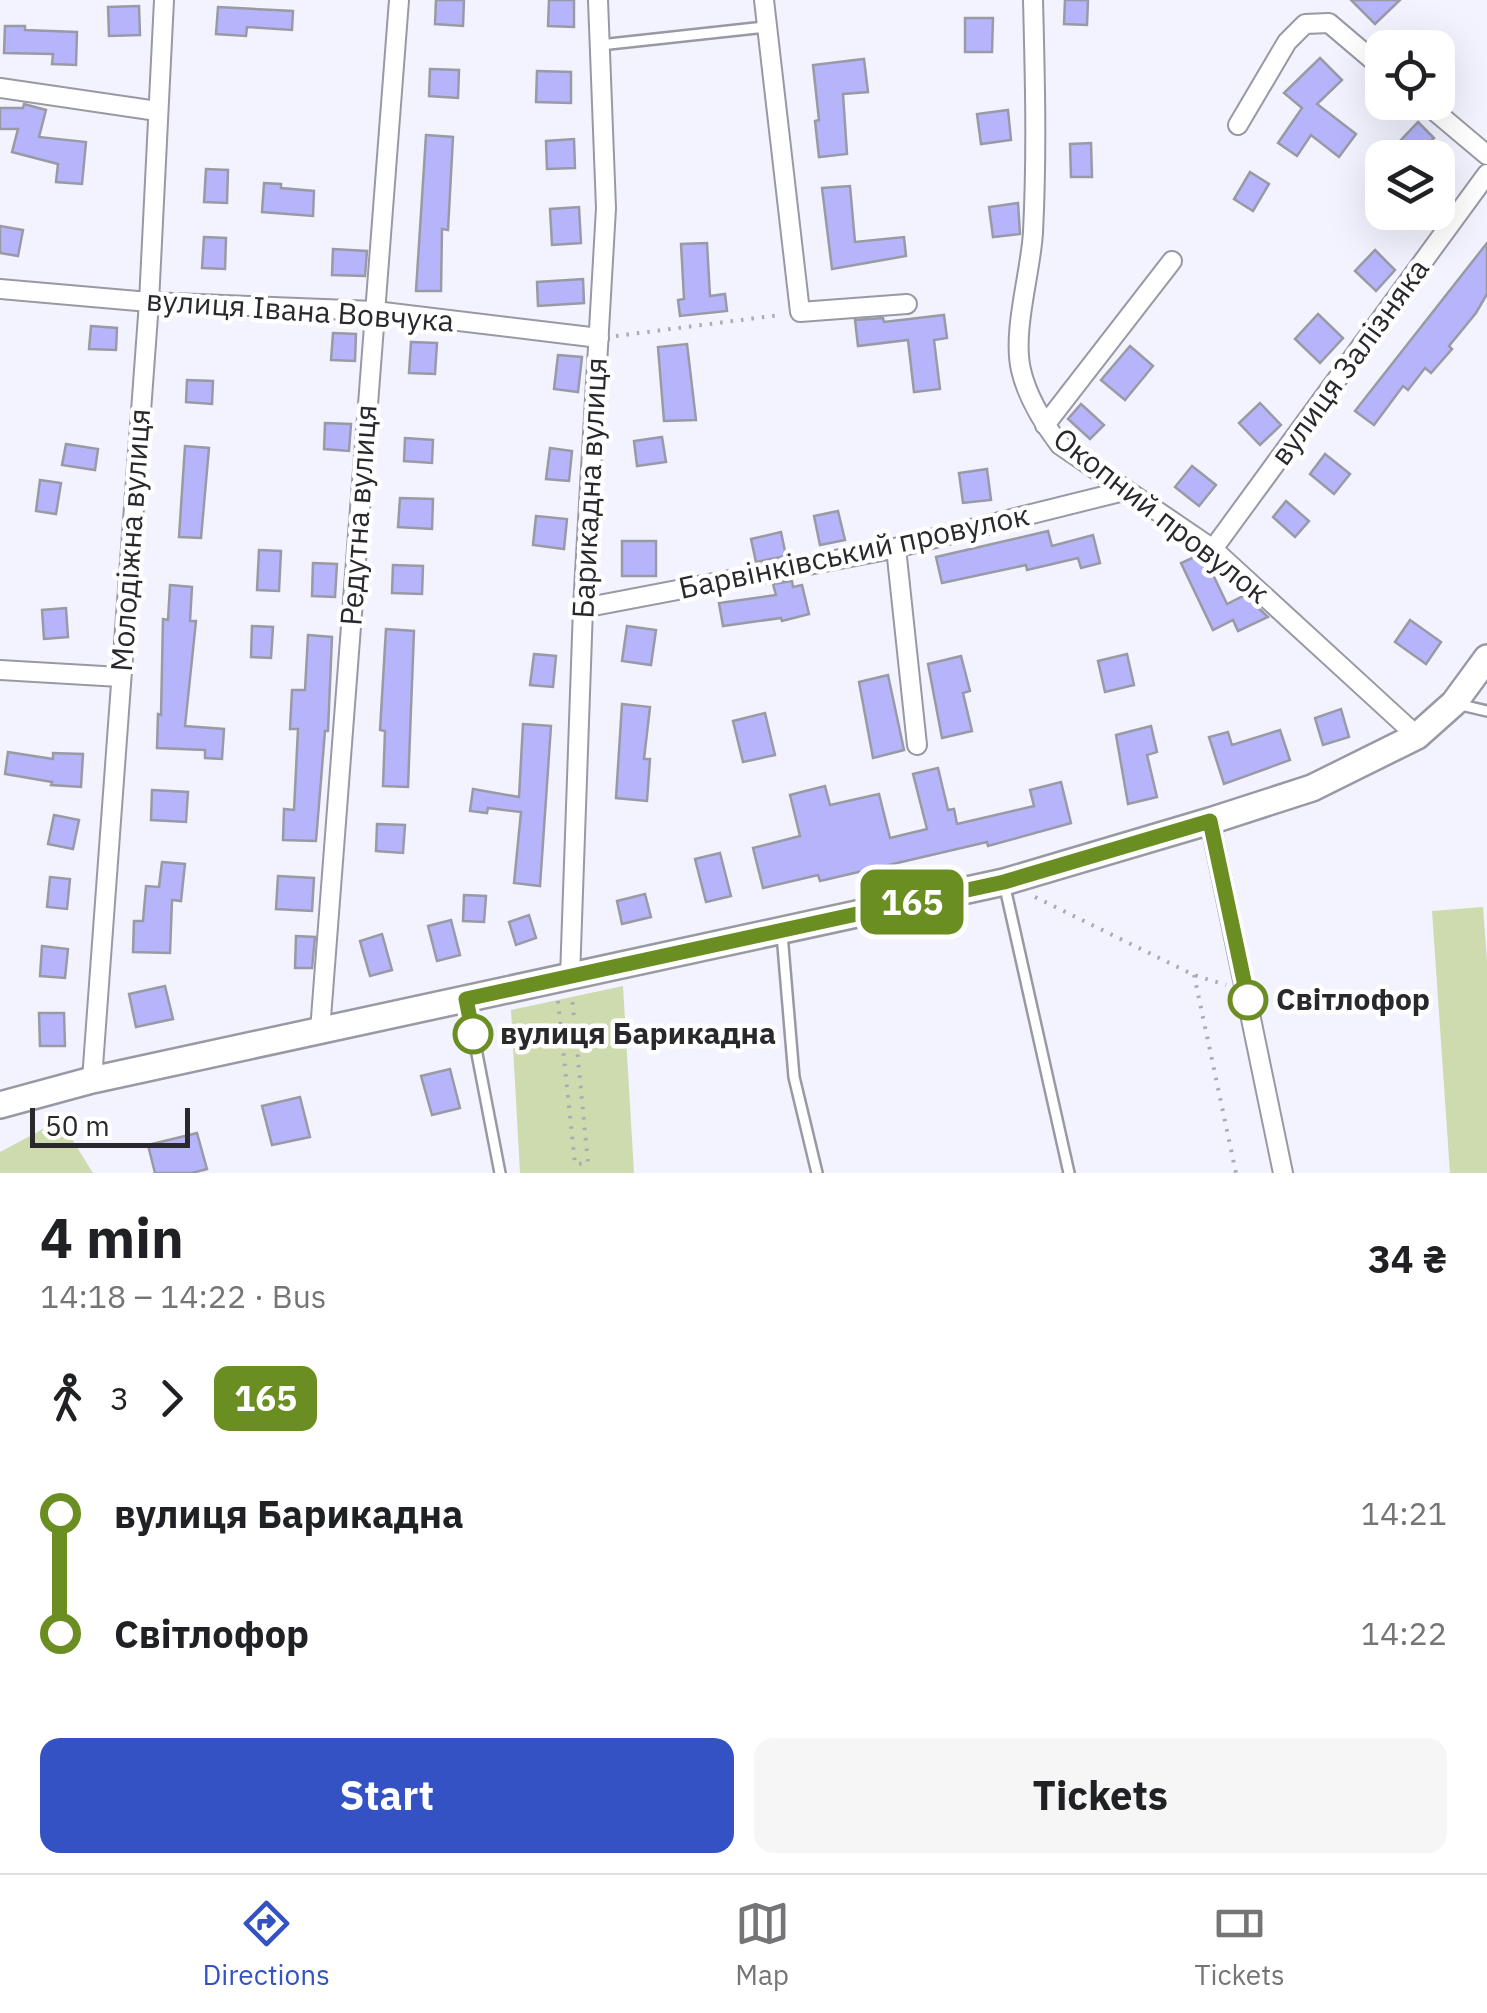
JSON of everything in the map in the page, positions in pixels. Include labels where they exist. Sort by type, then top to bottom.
[{"type":"street","name":"Молодіжна вулиця","points":[[92,1080],[150,302],[164,0]]},
{"type":"street","name":"Редутна вулиця","points":[[320,1031],[400,0]]},
{"type":"street","name":"Барикадна вулиця","points":[[563,978],[606,208],[598,0]]},
{"type":"street","points":[[764,0],[800,312],[908,304]]},
{"type":"street","name":"Окопний провулок","points":[[1033,0],[1033,235],[1021,322],[1021,369],[1045,426],[1060,445],[1213,549],[1417,736]]},
{"type":"street","points":[[1238,125],[1287,42],[1305,24],[1329,23],[1365,54]]},
{"type":"street","points":[[0,88],[157,111]]},
{"type":"street","points":[[1446,120],[1487,154]]},
{"type":"street","name":"вулиця Залізняка","points":[[1213,549],[1487,174]]},
{"type":"street","points":[[1045,426],[1172,261]]},
{"type":"street","name":"вулиця Івана Вовчука","points":[[0,290],[150,302],[376,311],[599,338]]},
{"type":"street","name":"Барвінківський провулок","points":[[583,608],[896,548],[1124,491]]},
{"type":"street","points":[[896,548],[917,745]]},
{"type":"street","points":[[0,1106],[92,1080],[1004,882],[1210,821],[1312,788],[1417,736],[1454,703],[1487,658]]},
{"type":"street","points":[[0,670],[120,677]]},
{"type":"street","points":[[1210,821],[1283,1173]]},
{"type":"lane","points":[[600,46],[765,27]]},
{"type":"lane","points":[[1454,703],[1487,711]]},
{"type":"lane","points":[[1004,882],[1069,1173]]},
{"type":"lane","points":[[782,931],[794,1077],[816,1173]]},
{"type":"lane","points":[[466,999],[500,1173]]},
{"type":"path","points":[[599,338],[800,312]]},
{"type":"path","points":[[1004,882],[1194,974],[1246,992]]},
{"type":"path","points":[[1194,974],[1236,1173]]},
{"type":"path","points":[[563,978],[588,1163],[574,1164],[563,978]]},
{"type":"green space","points":[[1483,907],[1487,961],[1487,1173],[1450,1173],[1432,911]]},
{"type":"green space","points":[[623,986],[634,1173],[520,1173],[511,1010]]},
{"type":"green space","points":[[60,1120],[93,1173],[0,1173],[0,1152]]},
{"type":"building","points":[[436,0],[464,0],[463,26],[435,24]]},
{"type":"building","points":[[549,0],[574,0],[574,27],[548,26]]},
{"type":"building","points":[[1065,0],[1088,0],[1087,25],[1064,24]]},
{"type":"building","points":[[1351,0],[1400,0],[1375,24]]},
{"type":"building","points":[[139,6],[140,35],[109,36],[108,7]]},
{"type":"building","points":[[218,7],[293,11],[292,30],[247,27],[246,36],[216,34]]},
{"type":"building","points":[[965,18],[993,18],[992,52],[965,52]]},
{"type":"building","points":[[5,26],[77,32],[76,65],[52,64],[53,54],[4,53]]},
{"type":"building","points":[[1320,58],[1342,80],[1317,104],[1356,134],[1339,157],[1311,135],[1297,156],[1278,143],[1302,108],[1284,93]]},
{"type":"building","points":[[864,59],[868,92],[843,94],[847,154],[819,157],[813,65]]},
{"type":"building","points":[[430,69],[459,70],[458,98],[429,96]]},
{"type":"building","points":[[537,71],[571,72],[571,103],[536,102]]},
{"type":"building","points":[[24,104],[46,110],[39,137],[86,142],[82,184],[56,182],[58,164],[12,152],[18,129],[0,129],[0,108],[23,108]]},
{"type":"building","points":[[1008,110],[1011,140],[981,144],[977,114]]},
{"type":"building","points":[[1418,122],[1434,138],[1432,140],[1401,140]]},
{"type":"building","points":[[426,135],[453,137],[448,230],[442,229],[441,291],[416,291]]},
{"type":"building","points":[[574,139],[575,168],[547,169],[546,141]]},
{"type":"building","points":[[1091,143],[1092,177],[1071,177],[1070,144]]},
{"type":"building","points":[[206,169],[228,170],[227,203],[204,202]]},
{"type":"building","points":[[1250,172],[1269,184],[1253,211],[1234,199]]},
{"type":"building","points":[[264,183],[314,191],[313,216],[262,212]]},
{"type":"building","points":[[850,186],[855,242],[904,237],[906,256],[832,269],[822,188]]},
{"type":"building","points":[[1018,203],[1020,234],[993,237],[989,207]]},
{"type":"building","points":[[579,207],[581,243],[552,245],[550,209]]},
{"type":"building","points":[[0,226],[23,230],[18,256],[0,253]]},
{"type":"building","points":[[204,237],[226,238],[225,269],[202,268]]},
{"type":"building","points":[[707,243],[710,296],[725,294],[727,311],[680,316],[678,300],[684,299],[681,244]]},
{"type":"building","points":[[1487,243],[1487,294],[1476,313],[1431,373],[1425,368],[1408,390],[1403,386],[1374,425],[1355,411]]},
{"type":"building","points":[[333,249],[367,251],[365,276],[332,275]]},
{"type":"building","points":[[1375,250],[1395,270],[1376,291],[1355,271]]},
{"type":"building","points":[[583,279],[584,303],[538,306],[537,282]]},
{"type":"building","points":[[1318,314],[1343,338],[1320,363],[1295,339]]},
{"type":"building","points":[[944,315],[947,338],[934,340],[940,389],[914,392],[908,340],[858,346],[855,320],[883,318],[884,322]]},
{"type":"building","points":[[91,326],[117,328],[116,350],[89,349]]},
{"type":"building","points":[[333,333],[356,334],[355,361],[331,360]]},
{"type":"building","points":[[411,342],[437,343],[435,374],[409,373]]},
{"type":"building","points":[[687,344],[696,420],[664,421],[658,347]]},
{"type":"building","points":[[1130,346],[1153,366],[1125,400],[1101,380]]},
{"type":"building","points":[[558,355],[582,357],[578,392],[554,389]]},
{"type":"building","points":[[187,380],[213,381],[212,404],[186,402]]},
{"type":"building","points":[[1260,403],[1281,425],[1260,445],[1239,423]]},
{"type":"building","points":[[1081,404],[1104,425],[1090,439],[1068,419]]},
{"type":"building","points":[[325,423],[351,424],[349,451],[324,449]]},
{"type":"building","points":[[662,437],[666,462],[637,466],[634,441]]},
{"type":"building","points":[[405,438],[433,440],[432,463],[404,461]]},
{"type":"building","points":[[66,444],[98,449],[95,470],[62,465]]},
{"type":"building","points":[[185,446],[209,448],[201,538],[179,537]]},
{"type":"building","points":[[550,448],[572,451],[569,481],[546,479]]},
{"type":"building","points":[[1325,454],[1350,474],[1334,494],[1310,474]]},
{"type":"building","points":[[1192,466],[1216,485],[1199,506],[1175,487]]},
{"type":"building","points":[[987,469],[991,500],[963,503],[959,473]]},
{"type":"building","points":[[40,480],[61,483],[56,514],[36,511]]},
{"type":"building","points":[[400,498],[433,499],[432,529],[398,527]]},
{"type":"building","points":[[1286,501],[1309,521],[1295,537],[1273,517]]},
{"type":"building","points":[[838,511],[845,540],[820,545],[814,516]]},
{"type":"building","points":[[536,516],[567,519],[564,549],[533,545]]},
{"type":"building","points":[[1048,531],[1052,546],[1093,535],[1100,563],[1081,568],[1078,558],[942,583],[936,557]]},
{"type":"building","points":[[781,532],[786,556],[756,562],[751,539]]},
{"type":"building","points":[[622,541],[656,541],[656,576],[622,576]]},
{"type":"building","points":[[259,550],[281,551],[279,591],[257,590]]},
{"type":"building","points":[[1199,555],[1206,560],[1227,604],[1245,595],[1268,617],[1238,631],[1233,620],[1213,630],[1181,563]]},
{"type":"building","points":[[313,563],[337,564],[335,597],[312,596]]},
{"type":"building","points":[[393,565],[423,566],[422,594],[392,593]]},
{"type":"building","points":[[792,581],[793,587],[802,585],[809,614],[782,621],[781,618],[723,626],[719,603],[776,595],[773,584]]},
{"type":"building","points":[[170,585],[192,587],[190,621],[196,621],[185,726],[224,729],[222,759],[205,758],[205,750],[157,748],[163,619],[168,620]]},
{"type":"building","points":[[66,608],[68,637],[44,639],[42,610]]},
{"type":"building","points":[[1410,620],[1441,642],[1426,664],[1395,642]]},
{"type":"building","points":[[252,626],[273,627],[271,658],[251,657]]},
{"type":"building","points":[[627,626],[656,630],[651,665],[622,661]]},
{"type":"building","points":[[386,629],[414,631],[408,787],[383,786],[385,731],[380,730]]},
{"type":"building","points":[[308,635],[332,637],[328,731],[316,841],[283,840],[284,809],[294,810],[298,729],[290,729],[292,690],[305,690]]},
{"type":"building","points":[[534,654],[556,656],[553,687],[530,685]]},
{"type":"building","points":[[1127,654],[1134,685],[1105,692],[1098,661]]},
{"type":"building","points":[[961,656],[970,691],[963,693],[972,731],[942,738],[928,664]]},
{"type":"building","points":[[888,675],[904,750],[873,758],[859,682]]},
{"type":"building","points":[[622,704],[650,707],[644,759],[650,759],[647,801],[616,798]]},
{"type":"building","points":[[1341,709],[1349,737],[1323,745],[1315,718]]},
{"type":"building","points":[[765,713],[775,755],[743,762],[733,721]]},
{"type":"building","points":[[523,724],[551,726],[540,886],[514,883],[521,812],[488,808],[487,813],[470,811],[473,789],[519,797]]},
{"type":"building","points":[[1151,726],[1157,752],[1147,755],[1157,797],[1128,804],[1116,735]]},
{"type":"building","points":[[1280,730],[1290,760],[1224,784],[1209,737],[1228,732],[1232,745]]},
{"type":"building","points":[[8,752],[53,759],[53,753],[83,754],[81,787],[51,785],[52,782],[5,774]]},
{"type":"building","points":[[938,768],[948,810],[954,809],[957,824],[1034,806],[1030,790],[1061,782],[1071,823],[988,846],[987,842],[820,881],[818,875],[763,888],[753,848],[800,836],[790,795],[825,786],[830,805],[879,794],[890,838],[927,829],[913,774]]},
{"type":"building","points":[[152,790],[188,792],[186,822],[151,820]]},
{"type":"building","points":[[54,815],[79,820],[73,849],[48,844]]},
{"type":"building","points":[[377,824],[405,825],[403,853],[376,851]]},
{"type":"building","points":[[720,853],[731,896],[706,902],[695,859]]},
{"type":"building","points":[[162,862],[185,864],[181,901],[172,900],[170,953],[133,952],[134,921],[143,921],[146,886],[159,887]]},
{"type":"building","points":[[278,876],[314,878],[312,911],[276,909]]},
{"type":"building","points":[[50,877],[70,879],[67,909],[47,907]]},
{"type":"building","points":[[645,894],[651,917],[622,924],[617,901]]},
{"type":"building","points":[[464,895],[486,896],[484,922],[463,921]]},
{"type":"building","points":[[529,915],[536,938],[516,945],[509,922]]},
{"type":"building","points":[[451,920],[460,955],[437,961],[428,926]]},
{"type":"building","points":[[382,934],[392,970],[370,976],[360,941]]},
{"type":"building","points":[[296,936],[315,937],[312,968],[295,968]]},
{"type":"building","points":[[42,946],[68,949],[65,978],[40,976]]},
{"type":"building","points":[[165,986],[173,1019],[136,1027],[129,994]]},
{"type":"building","points":[[39,1013],[64,1013],[65,1046],[40,1046]]},
{"type":"building","points":[[450,1069],[460,1108],[432,1115],[421,1076]]},
{"type":"building","points":[[300,1097],[310,1137],[272,1145],[262,1106]]},
{"type":"building","points":[[197,1133],[207,1169],[155,1173],[148,1145]]},
{"type":"bus line","name":"165","points":[[473,1034],[466,999],[1004,882],[1210,821],[1248,1000]]},
{"type":"place","name":"Світлофор","points":[[1248,1000]]},
{"type":"place","name":"вулиця Барикадна","points":[[473,1034]]}]
